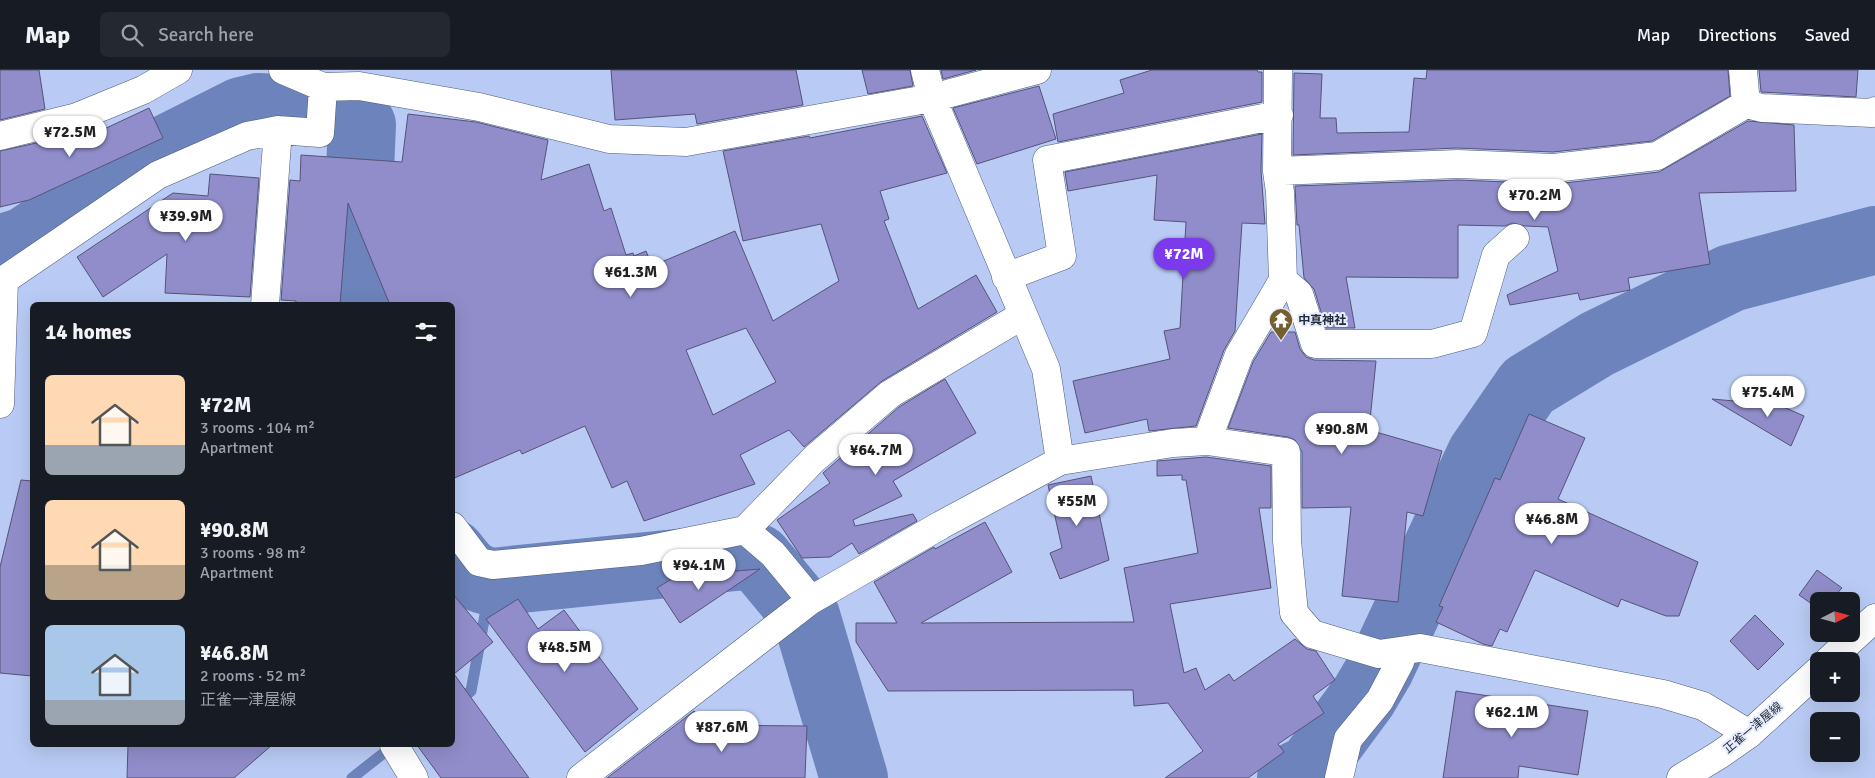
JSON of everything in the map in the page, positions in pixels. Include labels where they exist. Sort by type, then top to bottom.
[{"type":"street","points":[[0,136],[77,117],[143,90],[178,70]]},
{"type":"street","points":[[283,70],[322,101]]},
{"type":"street","points":[[925,70],[932,98],[1046,369],[1060,461]]},
{"type":"street","points":[[322,101],[359,86],[479,107],[609,139],[686,142],[812,122],[932,98],[1037,70]]},
{"type":"street","points":[[1207,441],[1239,355],[1283,280],[1280,192],[1276,170],[1279,115],[1278,70]]},
{"type":"street","points":[[1743,70],[1746,104]]},
{"type":"street","points":[[0,404],[4,280],[158,175],[247,136],[278,130],[320,133],[322,101]]},
{"type":"street","points":[[1276,170],[1458,164],[1554,168],[1658,156],[1746,104],[1762,108],[1875,112]]},
{"type":"street","points":[[1006,277],[1062,256],[1047,160],[1279,115]]},
{"type":"street","points":[[265,302],[278,130]]},
{"type":"street","points":[[1283,280],[1300,294],[1315,344],[1432,344],[1473,333],[1496,255],[1515,238]]},
{"type":"street","points":[[455,530],[479,562],[493,566],[641,551],[745,530],[814,459],[890,394],[1023,315]]},
{"type":"street","points":[[581,778],[803,606],[941,525],[1060,461],[1173,443],[1207,441],[1286,452],[1287,541],[1294,614],[1312,634],[1394,652],[1420,648],[1663,694],[1703,706],[1749,734]]},
{"type":"street","points":[[745,530],[774,554],[803,606]]},
{"type":"street","points":[[1838,652],[1875,618]]},
{"type":"street","points":[[1340,778],[1348,739],[1380,700],[1400,662],[1394,652]]},
{"type":"street","name":"正雀一津屋線","points":[[1681,778],[1749,734],[1810,678]]},
{"type":"street","points":[[395,747],[414,778]]},
{"type":"building","points":[[0,70],[39,70],[45,109],[0,120]]},
{"type":"building","points":[[611,70],[796,70],[803,105],[697,124],[695,114],[615,120]]},
{"type":"building","points":[[862,70],[910,70],[913,86],[868,94]]},
{"type":"building","points":[[941,70],[976,70],[943,79]]},
{"type":"building","points":[[1152,70],[1257,70],[1262,72],[1262,102],[1058,142],[1053,114],[1124,93],[1120,80]]},
{"type":"building","points":[[1427,70],[1728,70],[1730,96],[1652,141],[1553,152],[1457,148],[1293,155],[1294,73],[1322,74],[1320,118],[1336,118],[1337,133],[1409,132],[1414,78],[1426,79]]},
{"type":"building","points":[[1759,70],[1858,70],[1856,97],[1761,92]]},
{"type":"building","points":[[1039,86],[1056,139],[977,164],[953,108]]},
{"type":"building","points":[[149,108],[163,138],[29,200],[0,207],[0,151],[50,140],[51,143],[102,130]]},
{"type":"building","points":[[408,114],[476,122],[548,140],[541,180],[589,164],[604,211],[611,208],[626,255],[633,253],[634,256],[646,251],[652,266],[735,231],[773,321],[839,281],[821,224],[743,241],[723,151],[809,136],[810,138],[922,116],[947,173],[880,191],[889,219],[884,221],[918,309],[976,275],[997,312],[882,381],[804,447],[789,430],[740,455],[755,484],[644,521],[627,481],[612,488],[585,426],[522,454],[520,450],[455,478],[455,302],[389,302],[348,203],[340,302],[281,300],[290,180],[300,181],[301,155],[402,162]],"holes":[[[746,328],[776,382],[713,415],[686,350]]]},
{"type":"building","points":[[1748,121],[1794,125],[1796,191],[1699,193],[1710,264],[1628,278],[1630,290],[1580,300],[1578,293],[1510,305],[1507,295],[1558,271],[1548,227],[1525,226],[1512,223],[1505,226],[1458,225],[1458,278],[1346,277],[1355,328],[1326,328],[1314,289],[1304,278],[1299,225],[1297,225],[1295,186],[1458,180],[1556,184],[1659,172]]},
{"type":"building","points":[[1262,134],[1261,171],[1265,224],[1242,223],[1235,331],[1224,350],[1196,426],[1149,431],[1147,419],[1085,433],[1073,381],[1170,359],[1164,331],[1180,328],[1186,222],[1154,220],[1157,175],[1068,191],[1065,172]]},
{"type":"building","points":[[210,174],[259,178],[250,297],[165,293],[167,254],[103,297],[77,257],[173,193],[208,196]]},
{"type":"building","points":[[1271,332],[1295,332],[1300,349],[1306,357],[1314,360],[1376,361],[1369,430],[1442,451],[1423,516],[1407,512],[1398,602],[1342,596],[1351,507],[1302,508],[1302,452],[1295,440],[1288,437],[1228,428],[1253,362]]},
{"type":"building","points":[[945,379],[976,433],[893,481],[902,496],[853,520],[855,526],[913,514],[917,521],[859,554],[852,543],[830,557],[802,558],[777,520],[830,483],[823,473],[899,407]]},
{"type":"building","points":[[1712,399],[1779,405],[1804,416],[1791,446]]},
{"type":"building","points":[[1529,414],[1585,438],[1558,499],[1698,562],[1679,616],[1666,616],[1621,599],[1618,607],[1535,570],[1507,632],[1500,629],[1492,646],[1483,644],[1436,622],[1443,607],[1439,606],[1495,478],[1500,480]]},
{"type":"building","points":[[1206,457],[1271,466],[1271,508],[1259,508],[1271,588],[1170,604],[1184,673],[1196,668],[1205,690],[1229,674],[1234,681],[1295,639],[1307,649],[1316,651],[1335,680],[1313,696],[1324,713],[1278,744],[1284,752],[1248,778],[1165,778],[1203,751],[1168,703],[1134,706],[1133,690],[888,691],[856,642],[856,623],[897,623],[874,582],[934,547],[935,549],[985,522],[1012,572],[921,623],[1134,622],[1124,568],[1198,553],[1186,480],[1182,480],[1182,475],[1157,476],[1157,461]]},
{"type":"building","points":[[1091,476],[1109,560],[1060,579],[1050,553],[1062,548],[1048,485]]},
{"type":"building","points":[[21,480],[30,481],[30,676],[0,673],[0,567]]},
{"type":"building","points":[[760,569],[680,623],[657,588],[676,576]]},
{"type":"building","points":[[1817,570],[1842,588],[1838,592],[1810,592],[1810,603],[1799,595]]},
{"type":"building","points":[[455,597],[493,642],[455,673]]},
{"type":"building","points":[[518,599],[538,629],[564,610],[638,709],[585,752],[486,619]]},
{"type":"building","points":[[1755,615],[1784,644],[1758,670],[1730,641]]},
{"type":"building","points":[[455,675],[529,778],[441,778],[418,747],[455,747]]},
{"type":"building","points":[[1456,691],[1588,711],[1578,775],[1519,766],[1518,778],[1443,778]]},
{"type":"building","points":[[694,711],[704,725],[807,726],[805,778],[607,778]]},
{"type":"building","points":[[128,747],[270,747],[234,778],[127,778]]},
{"type":"waterway","points":[[0,249],[25,241],[142,161],[241,111],[258,107],[354,112],[362,125],[354,302]]},
{"type":"waterway","points":[[1291,778],[1311,768],[1364,696],[1380,669],[1481,454],[1528,386],[1597,344],[1731,278],[1875,240]]},
{"type":"waterway","points":[[455,557],[468,572],[478,578],[491,582],[745,556],[758,558],[806,616],[854,778]]},
{"type":"waterway","points":[[456,702],[471,691],[491,582]]},
{"type":"waterway","points":[[352,778],[385,752]]},
{"type":"place","name":"中真神社","points":[[1281,341]]}]
